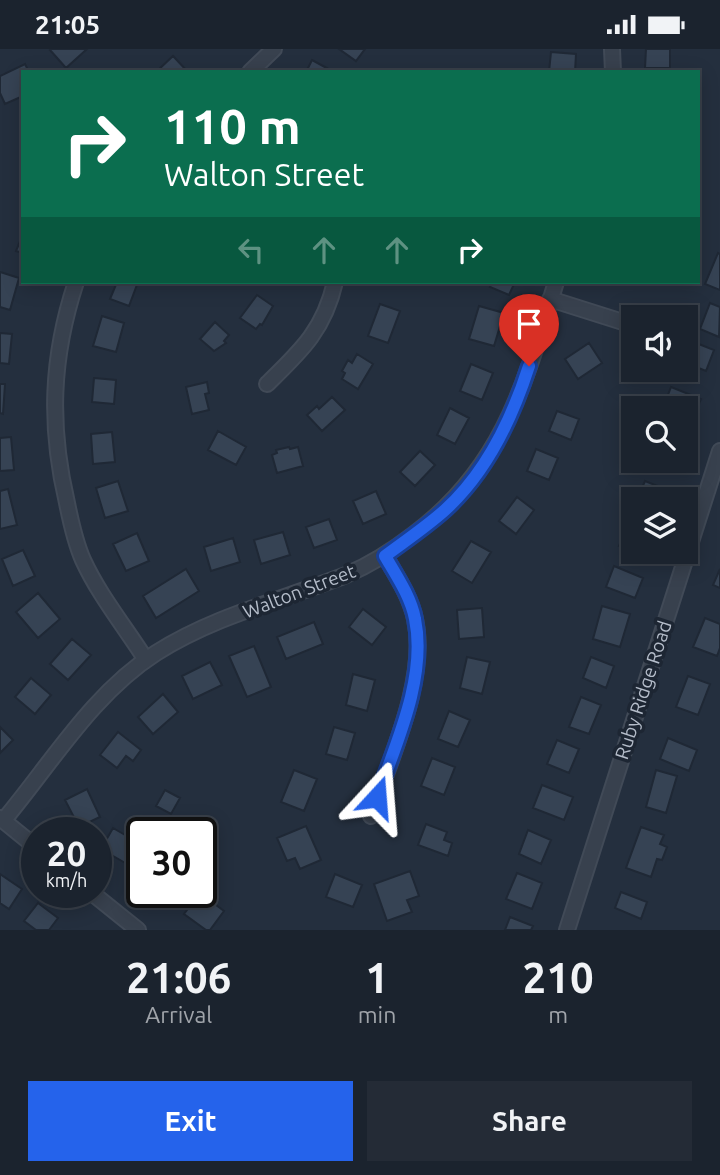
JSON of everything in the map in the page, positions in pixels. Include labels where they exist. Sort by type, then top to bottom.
[{"type":"street","points":[[252,70],[274,49]]},
{"type":"street","points":[[612,49],[612,70]]},
{"type":"street","points":[[75,284],[65,318],[55,372],[58,460],[82,558],[146,660]]},
{"type":"street","points":[[267,384],[317,330],[330,302],[334,284]]},
{"type":"street","name":"Walton Street","points":[[2,820],[101,700],[146,660],[181,639],[216,623],[345,575],[385,556],[447,508],[462,493],[491,454],[522,389],[555,284]]},
{"type":"street","points":[[550,299],[621,321]]},
{"type":"street","name":"Ruby Ridge Road","points":[[567,930],[720,451]]},
{"type":"street","points":[[371,816],[410,699],[419,660],[415,618],[404,590],[385,556]]},
{"type":"street","points":[[2,820],[21,835]]},
{"type":"street","points":[[111,908],[138,930]]},
{"type":"building","points":[[51,49],[87,49],[66,68]]},
{"type":"building","points":[[339,49],[365,49],[356,61]]},
{"type":"building","points":[[646,49],[670,49],[670,68],[645,68]]},
{"type":"building","points":[[551,52],[576,54],[575,70],[549,70]]},
{"type":"building","points":[[173,56],[186,70],[158,70]]},
{"type":"building","points":[[312,60],[330,70],[307,70]]},
{"type":"building","points":[[25,64],[28,70],[21,70],[21,97],[5,104],[0,93],[0,76]]},
{"type":"building","points":[[21,239],[21,252],[16,251]]},
{"type":"building","points":[[718,253],[720,254],[720,290],[705,284]]},
{"type":"building","points":[[0,272],[19,278],[10,310],[0,307]]},
{"type":"building","points":[[116,284],[137,284],[129,306],[110,299]]},
{"type":"building","points":[[491,284],[514,284],[509,295],[490,287]]},
{"type":"building","points":[[257,295],[273,306],[262,325],[256,329],[240,318]]},
{"type":"building","points":[[710,303],[720,307],[719,337],[700,329]]},
{"type":"building","points":[[380,304],[400,311],[388,343],[368,336]]},
{"type":"building","points":[[479,306],[504,313],[494,346],[469,339]]},
{"type":"building","points":[[102,316],[124,323],[116,352],[93,346]]},
{"type":"building","points":[[215,322],[229,335],[224,341],[226,343],[214,351],[200,339]]},
{"type":"building","points":[[0,333],[12,334],[9,364],[0,363]]},
{"type":"building","points":[[589,343],[602,363],[578,379],[565,359]]},
{"type":"building","points":[[698,344],[714,350],[706,371],[698,368]]},
{"type":"building","points":[[357,354],[373,364],[358,389],[342,379],[345,373],[342,371],[348,360],[352,363]]},
{"type":"building","points":[[471,364],[493,373],[482,400],[460,391]]},
{"type":"building","points":[[94,378],[116,380],[114,404],[92,402]]},
{"type":"building","points":[[207,382],[209,393],[205,394],[209,410],[192,414],[186,387]]},
{"type":"building","points":[[0,384],[5,384],[3,414],[0,413]]},
{"type":"building","points":[[671,387],[694,396],[668,396]]},
{"type":"building","points":[[332,397],[345,410],[322,431],[307,415],[317,406],[319,409]]},
{"type":"building","points":[[450,408],[469,418],[455,444],[437,435]]},
{"type":"building","points":[[557,411],[579,419],[571,440],[549,431]]},
{"type":"building","points":[[218,431],[246,447],[236,465],[208,450]]},
{"type":"building","points":[[112,432],[115,462],[93,464],[91,434]]},
{"type":"building","points":[[11,437],[14,470],[0,471],[0,438]]},
{"type":"building","points":[[298,447],[303,466],[277,473],[272,455],[277,453],[276,450]]},
{"type":"building","points":[[536,449],[558,458],[549,480],[527,471]]},
{"type":"building","points":[[420,451],[435,465],[415,486],[400,472]]},
{"type":"building","points":[[118,481],[128,511],[105,518],[96,488]]},
{"type":"building","points":[[645,481],[660,487],[642,487]]},
{"type":"building","points":[[8,489],[17,525],[0,529],[0,491]]},
{"type":"building","points":[[376,491],[386,514],[363,524],[353,501]]},
{"type":"building","points":[[517,497],[534,510],[516,534],[499,521]]},
{"type":"building","points":[[329,519],[337,540],[314,548],[306,527]]},
{"type":"building","points":[[283,532],[290,555],[261,564],[254,540]]},
{"type":"building","points":[[137,533],[149,561],[126,571],[113,544]]},
{"type":"building","points":[[233,538],[240,562],[211,571],[204,547]]},
{"type":"building","points":[[471,541],[491,552],[472,583],[452,571]]},
{"type":"building","points":[[23,550],[35,576],[13,586],[2,559]]},
{"type":"building","points":[[614,566],[643,578],[635,598],[606,587]]},
{"type":"building","points":[[186,569],[199,591],[156,618],[143,596]]},
{"type":"building","points":[[720,569],[720,588],[713,585]]},
{"type":"building","points":[[38,593],[60,619],[38,638],[16,612]]},
{"type":"building","points":[[602,606],[630,614],[620,647],[593,639]]},
{"type":"building","points":[[482,608],[484,637],[459,639],[457,610]]},
{"type":"building","points":[[363,609],[386,627],[372,645],[349,627]]},
{"type":"building","points":[[705,618],[720,624],[720,648],[717,656],[693,647]]},
{"type":"building","points":[[314,622],[323,644],[286,659],[277,637]]},
{"type":"building","points":[[72,639],[91,655],[68,680],[50,664]]},
{"type":"building","points":[[254,646],[271,687],[247,697],[229,656]]},
{"type":"building","points":[[467,657],[490,662],[482,694],[460,688]]},
{"type":"building","points":[[591,657],[614,666],[606,688],[583,678]]},
{"type":"building","points":[[210,662],[222,685],[193,699],[182,676]]},
{"type":"building","points":[[353,674],[375,680],[367,711],[346,705]]},
{"type":"building","points":[[688,676],[710,684],[698,715],[676,707]]},
{"type":"building","points":[[31,678],[51,695],[35,714],[15,697]]},
{"type":"building","points":[[163,694],[178,712],[153,734],[138,717]]},
{"type":"building","points":[[581,697],[601,705],[589,734],[569,727]]},
{"type":"building","points":[[449,711],[470,720],[458,747],[438,739]]},
{"type":"building","points":[[0,727],[13,740],[0,753]]},
{"type":"building","points":[[334,727],[355,733],[347,760],[326,754]]},
{"type":"building","points":[[118,732],[141,750],[133,761],[126,756],[117,768],[100,755]]},
{"type":"building","points":[[668,738],[697,750],[689,771],[660,759]]},
{"type":"building","points":[[557,740],[579,749],[569,773],[547,764]]},
{"type":"building","points":[[432,758],[455,767],[444,795],[421,786]]},
{"type":"building","points":[[294,770],[317,779],[304,811],[281,802]]},
{"type":"building","points":[[656,770],[677,776],[666,813],[646,807]]},
{"type":"building","points":[[542,785],[573,797],[564,820],[533,808]]},
{"type":"building","points":[[87,789],[100,817],[74,817],[65,800]]},
{"type":"building","points":[[165,790],[180,798],[171,814],[156,806]]},
{"type":"building","points":[[426,824],[447,832],[444,840],[452,843],[448,856],[418,845]]},
{"type":"building","points":[[306,826],[321,860],[300,869],[295,858],[287,861],[277,838]]},
{"type":"building","points":[[641,827],[664,835],[660,844],[667,847],[662,860],[657,859],[651,877],[626,868]]},
{"type":"building","points":[[112,830],[126,836],[126,863],[112,855]]},
{"type":"building","points":[[528,830],[551,840],[541,864],[519,854]]},
{"type":"building","points":[[410,871],[419,896],[407,900],[412,912],[387,921],[374,884]]},
{"type":"building","points":[[517,873],[542,883],[532,909],[506,899]]},
{"type":"building","points":[[0,874],[21,891],[9,909],[0,903]]},
{"type":"building","points":[[335,874],[362,885],[353,907],[326,897]]},
{"type":"building","points":[[621,892],[647,902],[641,919],[615,908]]},
{"type":"building","points":[[217,906],[224,911],[210,930],[184,914],[189,908],[217,908]]},
{"type":"building","points":[[34,908],[45,908],[58,918],[49,930],[36,930],[24,921]]},
{"type":"building","points":[[510,917],[533,926],[531,930],[505,930]]},
{"type":"route","points":[[377,797],[410,699],[419,660],[415,618],[404,590],[385,556],[447,508],[478,472],[506,425],[529,366]]}]
